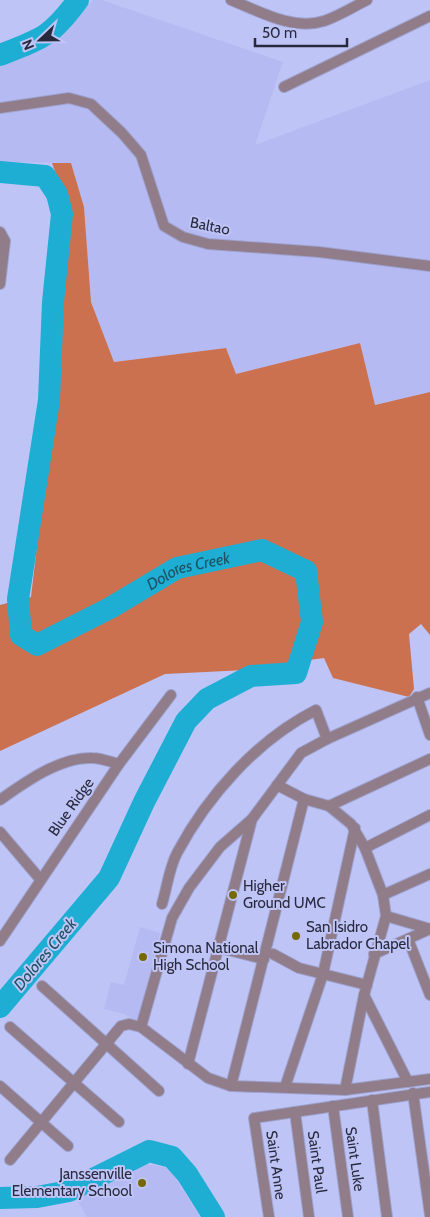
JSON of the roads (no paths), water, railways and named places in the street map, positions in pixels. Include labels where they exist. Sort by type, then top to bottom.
[{"type":"street","points":[[231,0],[288,22],[306,24],[324,21],[367,0]]},
{"type":"street","points":[[284,87],[430,16]]},
{"type":"street","name":"Baltao","points":[[0,108],[69,98],[91,104],[122,132],[141,155],[164,226],[183,237],[208,244],[319,252],[430,266]]},
{"type":"street","points":[[0,232],[6,241],[0,284]]},
{"type":"street","points":[[141,1027],[172,918],[189,888],[220,847],[252,819],[301,753],[327,738],[417,697],[430,693]]},
{"type":"street","name":"Blue Ridge","points":[[0,940],[119,764],[172,695]]},
{"type":"street","points":[[417,697],[430,735]]},
{"type":"street","points":[[162,904],[176,854],[216,796],[258,750],[289,724],[316,710],[327,738]]},
{"type":"street","points":[[0,800],[30,779],[61,764],[92,758],[119,764]]},
{"type":"street","points":[[329,806],[430,759]]},
{"type":"street","points":[[277,785],[304,799],[329,806],[355,828],[383,894],[386,916],[374,954],[345,1090]]},
{"type":"street","points":[[231,1086],[304,799]]},
{"type":"street","points":[[365,848],[430,815]]},
{"type":"street","points":[[188,1064],[220,948],[252,819]]},
{"type":"street","points":[[285,1087],[323,974],[355,828]]},
{"type":"street","points":[[0,832],[40,879]]},
{"type":"street","points":[[383,894],[430,874]]},
{"type":"street","points":[[386,916],[430,929]]},
{"type":"street","points":[[374,954],[430,929]]},
{"type":"street","points":[[408,939],[430,995]]},
{"type":"street","points":[[220,948],[264,959]]},
{"type":"street","points":[[274,954],[299,968],[323,974],[366,990],[408,1082]]},
{"type":"street","points":[[42,986],[159,1091]]},
{"type":"street","points":[[10,1160],[121,1026],[129,1024],[141,1027],[208,1078],[231,1086],[345,1090],[430,1079]]},
{"type":"street","points":[[10,1027],[119,1122]]},
{"type":"street","points":[[0,1086],[68,1146]]},
{"type":"street","points":[[295,1112],[413,1093],[430,1092]]},
{"type":"street","points":[[413,1093],[430,1215]]},
{"type":"street","points":[[372,1100],[388,1217]]},
{"type":"street","name":"Saint Luke","points":[[333,1106],[348,1217]]},
{"type":"street","name":"Saint Anne","points":[[269,1217],[254,1118],[295,1112]]},
{"type":"street","name":"Saint Paul","points":[[295,1112],[310,1217]]},
{"type":"waterway","name":"Dolores Creek","points":[[0,55],[26,45],[44,35],[60,22],[78,0]]},
{"type":"waterway","name":"Dolores Creek","points":[[0,172],[45,176],[57,194],[62,214],[53,302],[49,400],[18,599],[21,635],[37,645],[110,608],[177,568],[262,550],[306,571],[312,622],[296,673],[251,676],[207,699],[186,721],[144,802],[109,878],[0,1007]]},
{"type":"waterway","name":"Dolores Creek","points":[[0,1198],[37,1197],[69,1191],[149,1151],[172,1157],[187,1174],[214,1217]]},
{"type":"place","name":"Higher Ground UMC","points":[[233,895]]},
{"type":"place","name":"San Isidro Labrador Chapel","points":[[296,936]]},
{"type":"place","name":"Simona National High School","points":[[143,957]]},
{"type":"place","name":"Janssenville Elementary School","points":[[142,1183]]}]
